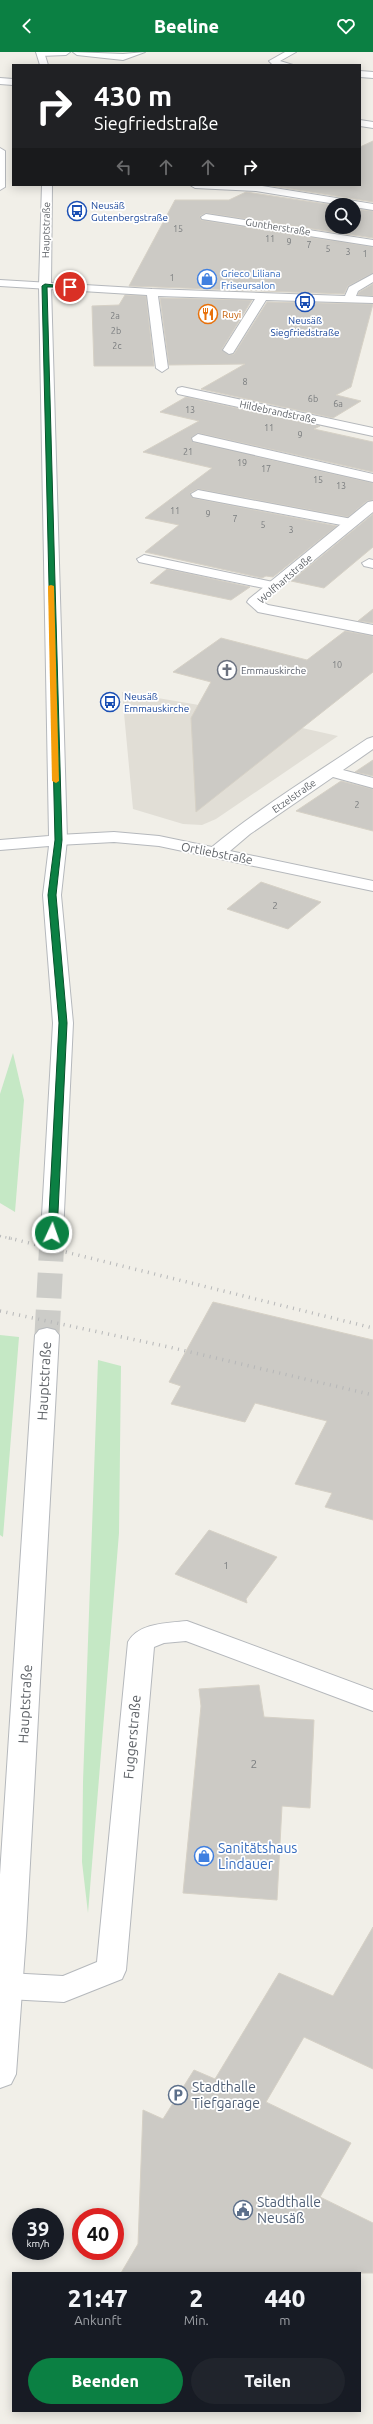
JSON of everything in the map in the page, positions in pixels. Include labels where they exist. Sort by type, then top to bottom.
[{"type":"street","points":[[44,64],[40,52],[66,52]]},
{"type":"street","points":[[77,52],[123,57],[141,52]]},
{"type":"street","points":[[282,64],[275,63],[273,61],[292,52]]},
{"type":"street","points":[[361,74],[373,75]]},
{"type":"street","points":[[0,82],[12,83]]},
{"type":"street","points":[[361,123],[373,125]]},
{"type":"street","points":[[0,151],[0,188]]},
{"type":"street","name":"Hauptstraße","points":[[47,186],[45,286],[58,840],[52,895],[63,1023],[52,1233]]},
{"type":"street","points":[[215,186],[256,188],[373,207]]},
{"type":"street","name":"Guntherstraße","points":[[206,216],[373,242]]},
{"type":"street","points":[[350,298],[354,289],[373,277]]},
{"type":"street","points":[[0,283],[152,292],[373,300]]},
{"type":"street","points":[[152,292],[162,368]]},
{"type":"street","points":[[229,350],[263,296]]},
{"type":"street","name":"Hildebrandstraße","points":[[182,391],[373,432]]},
{"type":"street","points":[[198,438],[373,478]]},
{"type":"street","points":[[198,494],[352,523]]},
{"type":"street","name":"Wolfhartstraße","points":[[373,505],[254,602],[263,608],[373,630]]},
{"type":"street","points":[[144,559],[273,586]]},
{"type":"street","name":"Etzelstraße","points":[[217,852],[244,830],[373,742]]},
{"type":"street","points":[[329,771],[373,782]]},
{"type":"street","name":"Ortliebstraße","points":[[0,845],[58,840],[114,838],[159,841],[373,886]]},
{"type":"street","name":"Hauptstraße","points":[[0,2074],[7,1986],[8,1839],[47,1335]]},
{"type":"street","name":"Fuggerstraße","points":[[7,1986],[64,1989],[111,1970],[140,1642],[160,1632],[187,1631],[373,1700]]},
{"type":"shaded area","points":[[122,692],[199,705],[338,736],[216,819],[202,825],[183,824],[133,809]]},
{"type":"green space","points":[[13,1053],[24,1100],[15,1212],[0,1203],[0,1094]]},
{"type":"green space","points":[[0,1335],[19,1337],[3,1537],[0,1535]]},
{"type":"green space","points":[[98,1360],[121,1366],[119,1533],[88,1913],[82,1862],[83,1782]]},
{"type":"building","points":[[373,141],[373,202],[361,200],[361,198],[348,198],[272,186],[361,186],[361,147]]},
{"type":"building","points":[[246,192],[325,204],[325,231],[206,213],[200,216],[201,220],[373,247],[373,273],[348,286],[344,294],[129,286],[175,200],[229,200]]},
{"type":"building","points":[[361,210],[373,211],[373,238],[346,234],[361,234]]},
{"type":"building","points":[[373,284],[373,296],[358,295],[359,292]]},
{"type":"building","points":[[125,295],[146,296],[154,366],[94,366],[92,306],[119,305]]},
{"type":"building","points":[[160,298],[252,300],[222,349],[229,355],[234,354],[267,302],[373,304],[351,387],[336,395],[361,401],[333,418],[201,389],[245,364],[169,365]]},
{"type":"building","points":[[186,397],[320,426],[314,429],[373,442],[373,472],[198,433],[191,438],[193,442],[373,483],[373,500],[367,501],[348,517],[198,489],[190,493],[193,498],[337,526],[273,577],[266,576],[262,578],[145,552],[179,525],[145,518],[212,468],[143,452],[199,421],[160,412]]},
{"type":"building","points":[[373,514],[373,547],[324,588],[291,581]]},
{"type":"building","points":[[167,569],[250,587],[231,600],[150,583]]},
{"type":"building","points":[[373,609],[373,623],[358,621]]},
{"type":"building","points":[[345,631],[373,636],[373,672],[196,812],[191,718],[211,682],[173,672],[221,638],[307,660]]},
{"type":"building","points":[[373,760],[373,776],[355,772]]},
{"type":"building","points":[[341,781],[373,789],[373,831],[296,811]]},
{"type":"building","points":[[261,882],[321,902],[288,929],[227,909]]},
{"type":"building","points":[[213,1302],[373,1340],[373,1520],[325,1507],[332,1493],[295,1484],[327,1421],[255,1403],[245,1422],[171,1404],[181,1386],[169,1382]]},
{"type":"building","points":[[209,1530],[277,1557],[246,1599],[247,1603],[175,1574]]},
{"type":"building","points":[[259,1685],[264,1717],[314,1720],[310,1808],[282,1806],[277,1900],[183,1893],[201,1706],[199,1689]]},
{"type":"building","name":"Stadthalle Neusäß","points":[[373,1927],[373,2069],[304,2037],[266,2102],[351,2143],[320,2197],[373,2223],[373,2273],[122,2272],[138,2244],[143,2110],[163,2119],[194,2070],[215,2079],[279,1973],[333,1996]]},
{"type":"tunnel","points":[[52,1233],[52,1238]]},
{"type":"tunnel","points":[[47,1335],[52,1238]]},
{"type":"railway","points":[[0,1236],[13,1239]]},
{"type":"railway","points":[[9,1238],[373,1328]]},
{"type":"railway","points":[[0,1311],[169,1347],[373,1395]]},
{"type":"slow traffic","points":[[51,586],[56,781]]},
{"type":"place","name":"Neusäß Gutenbergstraße","points":[[77,211]]},
{"type":"place","name":"Grieco Liliana Friseursalon","points":[[207,279]]},
{"type":"place","name":"Neusäß Siegfriedstraße","points":[[305,302]]},
{"type":"place","name":"Ruyi","points":[[208,314]]},
{"type":"place","name":"Emmauskirche","points":[[227,670]]},
{"type":"place","name":"Neusäß Emmauskirche","points":[[110,702]]},
{"type":"place","name":"Sanitätshaus Lindauer","points":[[204,1856]]},
{"type":"place","name":"Stadthalle Tiefgarage","points":[[178,2095]]},
{"type":"place","name":"Stadthalle Neusäß","points":[[243,2210]]},
{"type":"route","points":[[52,1233],[63,1023],[52,895],[58,840],[45,286],[70,287]]}]
